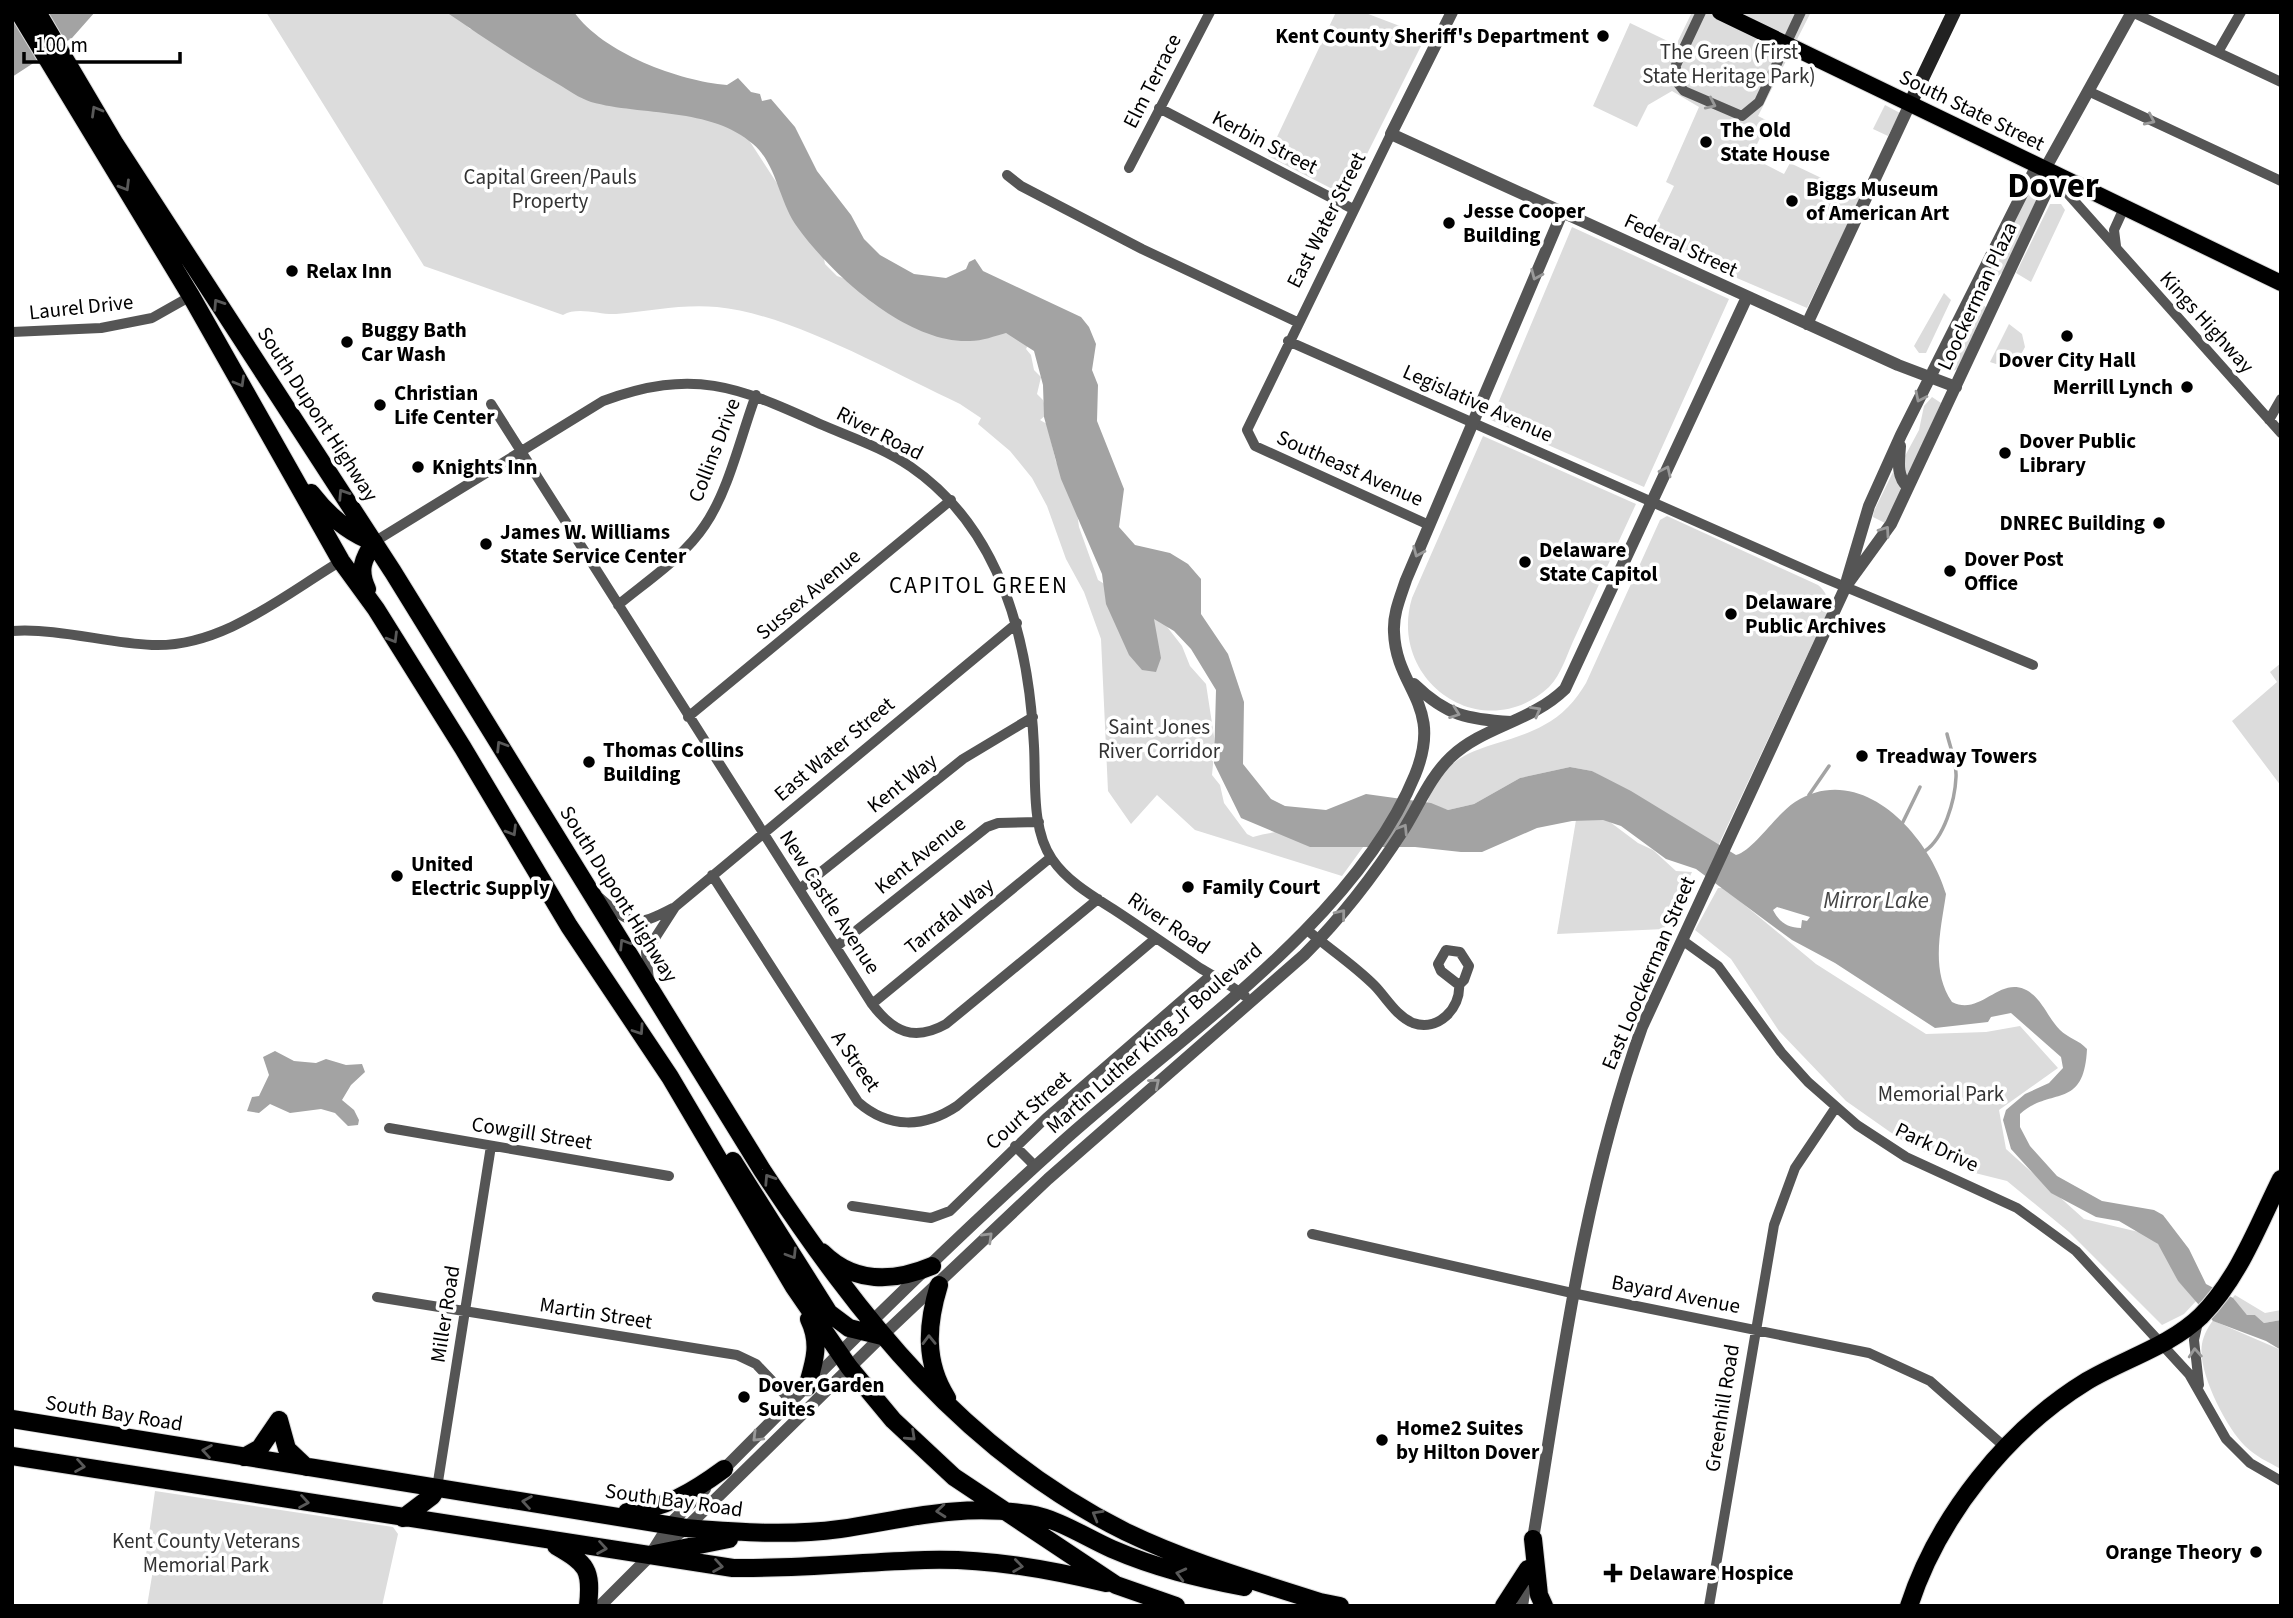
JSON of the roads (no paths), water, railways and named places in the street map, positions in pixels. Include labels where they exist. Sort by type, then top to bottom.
[{"type":"highway","name":"South Dupont Highway","points":[[19,12],[59,62],[115,144],[374,542],[806,1236],[872,1330],[966,1423],[1027,1471],[1124,1531],[1205,1565],[1340,1606]]},
{"type":"highway","name":"South Dupont Highway","points":[[37,12],[59,62],[341,561],[376,609],[569,926],[670,1077],[783,1269],[845,1361],[902,1429],[954,1477],[1002,1512],[1116,1585],[1176,1606]]},
{"type":"highway","points":[[280,451],[316,499],[356,536],[374,542],[363,559],[360,575],[376,609]]},
{"type":"highway","points":[[341,561],[355,544],[358,518]]},
{"type":"highway","points":[[341,561],[363,559],[393,572]]},
{"type":"highway","points":[[670,1077],[736,1165],[829,1313],[839,1322],[872,1330]]},
{"type":"highway","points":[[1909,1606],[1940,1537],[1971,1491],[2006,1448],[2076,1388],[2162,1342],[2199,1318],[2229,1281],[2281,1179]]},
{"type":"highway","points":[[806,1236],[827,1256],[871,1278],[898,1278],[932,1266]]},
{"type":"highway","points":[[783,1269],[817,1342],[815,1362],[807,1387]]},
{"type":"highway","points":[[939,1285],[931,1310],[930,1356],[945,1394],[966,1423]]},
{"type":"highway","name":"South Bay Road","points":[[12,1419],[677,1527],[764,1534],[840,1529],[937,1511],[1031,1514],[1175,1574],[1320,1602]]},
{"type":"highway","points":[[244,1457],[260,1448],[279,1420],[287,1449],[306,1467]]},
{"type":"highway","points":[[12,1456],[650,1556],[757,1569],[820,1568],[926,1560],[995,1563],[1049,1570],[1116,1585]]},
{"type":"highway","points":[[607,1514],[661,1506],[691,1492],[724,1469]]},
{"type":"highway","points":[[403,1518],[432,1496],[437,1488]]},
{"type":"highway","points":[[650,1556],[688,1545],[764,1534]]},
{"type":"highway","points":[[1533,1539],[1539,1595],[1544,1606]]},
{"type":"highway","points":[[547,1540],[584,1565],[590,1574],[588,1606]]},
{"type":"highway","points":[[1504,1606],[1528,1569]]},
{"type":"main road","name":"South State Street","points":[[1720,12],[2281,284]]},
{"type":"main road","points":[[1910,104],[1954,12]]},
{"type":"street","name":"Elm Terrace","points":[[1129,168],[1210,12]]},
{"type":"street","name":"East Water Street","points":[[1255,446],[1248,439],[1248,422],[1452,12]]},
{"type":"street","points":[[1701,12],[1676,65],[1676,81],[1684,90],[1736,115],[1749,113],[1759,102],[1801,12]]},
{"type":"street","points":[[2045,169],[2132,12],[2281,82]]},
{"type":"street","points":[[2218,52],[2241,12]]},
{"type":"street","points":[[2088,90],[2281,181]]},
{"type":"street","points":[[1807,324],[1910,104]]},
{"type":"street","name":"Kerbin Street","points":[[1159,108],[1353,209]]},
{"type":"street","name":"Federal Street","points":[[1391,134],[1898,365],[1931,375],[1956,387]]},
{"type":"street","name":"Kings Highway","points":[[2045,169],[2281,433]]},
{"type":"street","name":"Loockerman Plaza","points":[[2045,169],[2049,183],[2046,193],[1891,524],[1846,586],[1869,506],[1901,435],[2024,190],[2034,173],[2045,169]]},
{"type":"street","points":[[1007,176],[1021,187],[1142,248],[1297,322]]},
{"type":"street","points":[[2117,248],[2113,235],[2124,208]]},
{"type":"street","points":[[1512,722],[1456,715],[1441,708],[1409,679],[1398,656],[1394,615],[1429,525],[1563,213]]},
{"type":"street","name":"Laurel Drive","points":[[12,332],[100,328],[152,318],[191,296]]},
{"type":"street","name":"Martin Luther King Jr Boulevard","points":[[872,1330],[939,1285],[1145,1091],[1252,1002],[1319,940],[1384,859],[1438,772],[1462,747],[1535,713],[1565,689],[1747,297]]},
{"type":"street","name":"Legislative Avenue","points":[[1288,341],[1846,586],[2033,665]]},
{"type":"street","name":"River Road","points":[[374,542],[603,401],[634,390],[674,382],[704,383],[756,395],[895,457],[951,500],[985,547],[1017,623],[1033,717],[1039,822],[1050,858],[1063,873],[1098,899],[1252,1002]]},
{"type":"street","name":"Collins Drive","points":[[618,605],[682,551],[705,526],[720,495],[756,395]]},
{"type":"street","points":[[2269,420],[2281,399]]},
{"type":"street","name":"New Castle Avenue","points":[[491,404],[522,449],[688,717],[884,1020],[903,1032],[923,1034],[934,1031],[1098,899]]},
{"type":"street","points":[[1901,435],[1899,467],[1902,481],[1908,487]]},
{"type":"street","name":"Southeast Avenue","points":[[1255,446],[1429,525]]},
{"type":"street","name":"Sussex Avenue","points":[[688,717],[951,500]]},
{"type":"street","points":[[12,631],[49,631],[156,645],[197,640],[230,628],[341,561]]},
{"type":"street","name":"East Loockerman Street","points":[[1522,1606],[1572,1293],[1590,1204],[1616,1100],[1642,1027],[1846,586]]},
{"type":"street","name":"East Water Street","points":[[588,887],[625,920],[636,923],[649,921],[676,907],[1017,623]]},
{"type":"street","name":"Martin Luther King Jr Boulevard","points":[[872,1330],[932,1266],[1035,1166],[1239,991],[1306,929],[1370,851],[1404,795],[1423,751],[1425,724],[1409,679]]},
{"type":"street","name":"Kent Way","points":[[800,888],[963,760],[1033,717]]},
{"type":"street","name":"Kent Avenue","points":[[837,946],[987,827],[998,823],[1039,822]]},
{"type":"street","name":"Tarrafal Way","points":[[872,1004],[1050,858]]},
{"type":"street","name":"A Street","points":[[712,875],[858,1102],[878,1116],[915,1123],[933,1119],[957,1105],[1156,938]]},
{"type":"street","name":"East Water Street","points":[[650,987],[646,952],[676,907]]},
{"type":"street","points":[[1306,929],[1353,967],[1393,1007],[1414,1023],[1426,1024],[1446,1017],[1457,1002],[1459,985]]},
{"type":"street","name":"Park Drive","points":[[1682,940],[1725,973],[1781,1052],[1836,1107],[1894,1151],[2002,1200],[2048,1228],[2089,1263],[2162,1342],[2200,1388]]},
{"type":"street","name":"Court Street","points":[[852,1206],[931,1218],[941,1216],[1016,1146],[1212,975]]},
{"type":"street","name":"Greenhill Road","points":[[1709,1606],[1767,1253],[1780,1204],[1805,1150],[1836,1107]]},
{"type":"street","name":"Cowgill Street","points":[[389,1128],[669,1176]]},
{"type":"street","name":"Miller Road","points":[[437,1488],[491,1146]]},
{"type":"street","points":[[1016,1146],[1035,1166]]},
{"type":"street","name":"Bayard Avenue","points":[[1312,1234],[1572,1293],[1838,1344],[1869,1353],[1911,1371],[1947,1394],[2006,1448]]},
{"type":"street","name":"Martin Street","points":[[377,1297],[737,1355],[756,1364],[792,1402]]},
{"type":"street","points":[[2199,1318],[2194,1340],[2200,1388],[2226,1440],[2250,1463],[2281,1482]]},
{"type":"street","points":[[600,1606],[845,1361],[872,1330]]},
{"type":"street","points":[[677,1527],[724,1469],[807,1387],[845,1361],[872,1330]]},
{"type":"water","points":[[12,12],[95,12],[72,38],[12,77]]},
{"type":"water","name":"Mirror Lake","points":[[446,12],[574,12],[603,40],[622,52],[665,71],[727,85],[738,78],[751,92],[760,94],[762,101],[771,99],[795,127],[817,171],[851,215],[864,239],[880,255],[914,274],[946,278],[966,269],[969,262],[975,259],[983,271],[1081,317],[1089,327],[1096,344],[1092,370],[1098,385],[1097,421],[1124,489],[1119,527],[1135,545],[1170,553],[1188,564],[1201,579],[1201,614],[1228,654],[1244,702],[1243,764],[1271,799],[1285,806],[1326,810],[1366,794],[1431,803],[1448,810],[1474,804],[1520,778],[1570,767],[1592,771],[1631,791],[1736,855],[1750,846],[1787,808],[1820,791],[1844,790],[1867,797],[1889,810],[1925,849],[1946,894],[1939,963],[1945,990],[1952,1002],[1971,1004],[2006,988],[2024,989],[2035,997],[2060,1030],[2087,1049],[2085,1068],[2080,1081],[2073,1089],[2032,1106],[2020,1114],[2020,1127],[2030,1146],[2057,1176],[2102,1201],[2154,1210],[2163,1215],[2189,1249],[2206,1284],[2233,1298],[2247,1315],[2255,1315],[2264,1323],[2281,1320],[2281,1350],[2266,1341],[2213,1321],[2178,1281],[2158,1244],[2119,1221],[2096,1217],[2051,1193],[2011,1149],[2003,1120],[2006,1110],[2025,1094],[2049,1083],[2063,1068],[2061,1057],[2011,1013],[1991,1017],[1988,1022],[1935,1028],[1835,963],[1792,940],[1696,869],[1666,859],[1621,826],[1603,820],[1572,821],[1537,828],[1482,852],[1461,852],[1415,847],[1310,847],[1241,818],[1214,763],[1216,690],[1191,649],[1174,631],[1154,619],[1161,658],[1156,672],[1142,670],[1129,655],[1106,604],[1102,574],[1061,479],[1044,417],[1043,385],[1034,351],[1006,333],[975,341],[946,339],[897,319],[874,303],[831,266],[798,228],[761,152],[736,132],[697,118],[591,102],[529,67]],"holes":[[[1777,907],[1810,917],[1807,921],[1802,920],[1801,928],[1796,928],[1784,924],[1773,910]]]},
{"type":"water","points":[[275,1051],[294,1061],[316,1063],[326,1059],[346,1065],[362,1064],[365,1072],[351,1085],[342,1100],[354,1110],[359,1120],[358,1125],[348,1126],[335,1113],[321,1109],[290,1113],[270,1104],[259,1113],[247,1111],[252,1097],[259,1096],[269,1075],[263,1057]]},
{"type":"waterway","points":[[1925,851],[1943,828],[1955,787],[1956,772],[1947,734]]},
{"type":"waterway","points":[[1809,795],[1829,766]]},
{"type":"waterway","points":[[1901,826],[1920,787]]},
{"type":"place","name":"Kent County Sheriff's Department","points":[[1603,36]]},
{"type":"place","name":"The Old State House","points":[[1706,142]]},
{"type":"place","name":"Biggs Museum of American Art","points":[[1792,201]]},
{"type":"place","name":"Jesse Cooper Building","points":[[1449,223]]},
{"type":"place","name":"Relax Inn","points":[[292,271]]},
{"type":"place","name":"Dover City Hall","points":[[2067,336]]},
{"type":"place","name":"Buggy Bath Car Wash","points":[[347,342]]},
{"type":"place","name":"Merrill Lynch","points":[[2187,387]]},
{"type":"place","name":"Christian Life Center","points":[[380,405]]},
{"type":"place","name":"Dover Public Library","points":[[2005,453]]},
{"type":"place","name":"Knights Inn","points":[[418,467]]},
{"type":"place","name":"DNREC Building","points":[[2159,523]]},
{"type":"place","name":"James W. Williams State Service Center","points":[[486,544]]},
{"type":"place","name":"Delaware State Capitol","points":[[1525,562]]},
{"type":"place","name":"Dover Post Office","points":[[1950,571]]},
{"type":"place","name":"Delaware Public Archives","points":[[1731,614]]},
{"type":"place","name":"Treadway Towers","points":[[1862,756]]},
{"type":"place","name":"Thomas Collins Building","points":[[589,762]]},
{"type":"place","name":"United Electric Supply","points":[[397,876]]},
{"type":"place","name":"Family Court","points":[[1188,887]]},
{"type":"place","name":"Dover Garden Suites","points":[[744,1397]]},
{"type":"place","name":"Home2 Suites by Hilton Dover","points":[[1382,1440]]},
{"type":"place","name":"Orange Theory","points":[[2256,1552]]},
{"type":"place","name":"Delaware Hospice","points":[[1613,1573]]},
{"type":"district","name":"Dover","points":[[2053,186]]},
{"type":"district","name":"CAPITOL GREEN","points":[[979,585]]},
{"type":"park label","name":"The Green (First State Heritage Park)","points":[[1729,64]]},
{"type":"park label","name":"Capital Green/Pauls Property","points":[[550,189]]},
{"type":"park label","name":"Saint Jones River Corridor","points":[[1159,739]]},
{"type":"park label","name":"Memorial Park","points":[[1941,1094]]},
{"type":"park label","name":"Kent County Veterans Memorial Park","points":[[206,1553]]}]
